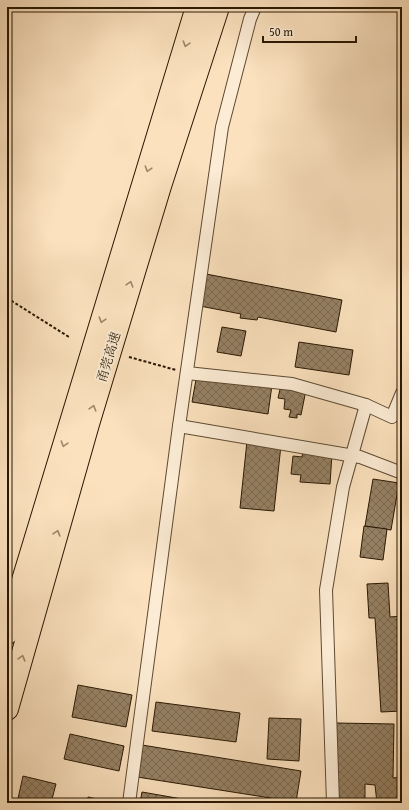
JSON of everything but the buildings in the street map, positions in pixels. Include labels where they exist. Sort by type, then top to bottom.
[{"type":"highway","name":"甬莞高速","points":[[7,633],[197,7]]},
{"type":"highway","name":"甬莞高速","points":[[7,709],[126,298],[160,186],[218,7]]},
{"type":"street","points":[[129,803],[179,426],[222,127],[250,19],[255,7]]},
{"type":"street","points":[[187,373],[292,384],[366,405],[397,419],[402,394]]},
{"type":"street","points":[[333,803],[326,590],[343,488],[366,405]]},
{"type":"street","points":[[179,426],[352,456],[402,473]]},
{"type":"path","points":[[7,298],[69,336]]},
{"type":"path","points":[[129,357],[187,373]]}]
